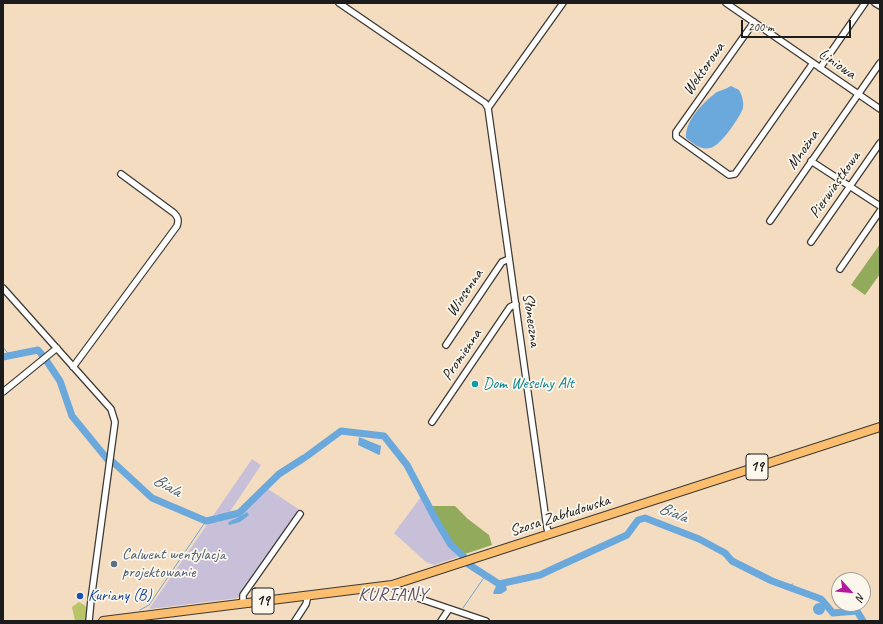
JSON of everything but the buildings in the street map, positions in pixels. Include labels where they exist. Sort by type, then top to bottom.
[{"type":"highway","name":"Szosa Zabłudowska","points":[[103,621],[392,585],[880,427]]},
{"type":"street","points":[[339,3],[485,104],[488,108],[563,3]]},
{"type":"street","name":"Liniowa","points":[[726,3],[880,109]]},
{"type":"street","points":[[820,68],[865,3]]},
{"type":"street","points":[[875,3],[880,6]]},
{"type":"street","name":"Wektorowa","points":[[754,22],[676,132],[676,138],[729,175],[735,174],[813,63]]},
{"type":"street","name":"Mnożna","points":[[770,221],[880,63]]},
{"type":"street","name":"Słoneczna","points":[[488,108],[549,534]]},
{"type":"street","name":"Pierwiastkowa","points":[[810,242],[880,143]]},
{"type":"street","points":[[811,161],[880,206]]},
{"type":"street","points":[[73,367],[179,221],[178,217],[174,213],[121,174]]},
{"type":"street","points":[[840,269],[880,211]]},
{"type":"street","name":"Wiosenna","points":[[446,345],[502,262],[509,259]]},
{"type":"street","points":[[3,288],[111,409],[115,422],[90,600],[89,621]]},
{"type":"street","name":"Promienna","points":[[432,422],[510,307],[516,304]]},
{"type":"street","points":[[3,392],[57,348]]},
{"type":"street","points":[[243,603],[243,595],[300,514]]},
{"type":"street","points":[[392,585],[395,590],[486,621]]},
{"type":"street","points":[[295,621],[306,604],[308,595]]},
{"type":"street","points":[[441,621],[448,609]]},
{"type":"shaded area","points":[[252,459],[261,465],[225,519],[241,514],[268,489],[303,512],[246,597],[149,609]]},
{"type":"shaded area","points":[[421,497],[449,545],[458,557],[434,565],[426,562],[394,533]]},
{"type":"green space","points":[[880,244],[880,274],[865,295],[851,285]]},
{"type":"green space","points":[[432,506],[455,506],[468,519],[489,535],[492,545],[465,554],[449,538],[441,526]]},
{"type":"green space","points":[[79,602],[87,607],[85,621],[75,621],[72,607]]},
{"type":"water","points":[[731,86],[739,90],[743,103],[743,108],[738,118],[719,143],[710,148],[697,146],[686,138],[688,125],[696,112],[712,96],[717,92]]},
{"type":"water","points":[[359,437],[381,446],[380,454],[379,455],[358,445]]},
{"type":"water","points":[[247,512],[249,515],[240,522],[229,525],[229,522]]},
{"type":"water","points":[[496,586],[506,586],[507,590],[501,594],[494,594],[493,593]]},
{"type":"water","points":[[817,603],[821,603],[825,609],[821,615],[817,615],[813,611],[813,607]]},
{"type":"waterway","points":[[3,347],[10,356]]},
{"type":"waterway","name":"Biala","points":[[3,357],[38,350],[44,357]]},
{"type":"waterway","name":"Biala","points":[[46,360],[60,381],[72,416],[108,460]]},
{"type":"waterway","name":"Biala","points":[[307,456],[341,431],[384,436],[407,465],[451,545],[464,557]]},
{"type":"waterway","name":"Biala","points":[[219,518],[239,513],[279,474],[304,458]]},
{"type":"waterway","name":"Biala","points":[[113,462],[152,498],[206,521],[215,519]]},
{"type":"waterway","name":"Biala","points":[[468,564],[499,584],[540,575],[627,535],[638,520],[645,518],[699,539],[725,553],[732,561],[772,581],[821,599],[833,613],[857,611],[863,621]]},
{"type":"waterway","points":[[140,610],[149,605],[206,521]]},
{"type":"waterway","points":[[463,608],[485,576]]},
{"type":"waterway","name":"Biala","points":[[786,586],[793,584]]},
{"type":"place","name":"Dom Weselny Alt","points":[[475,384]]},
{"type":"place","name":"Calwent wentylacja projektowanie","points":[[114,564]]},
{"type":"place","name":"Kuriany (B)","points":[[80,596]]},
{"type":"district","name":"KURIANY","points":[[393,595]]}]
